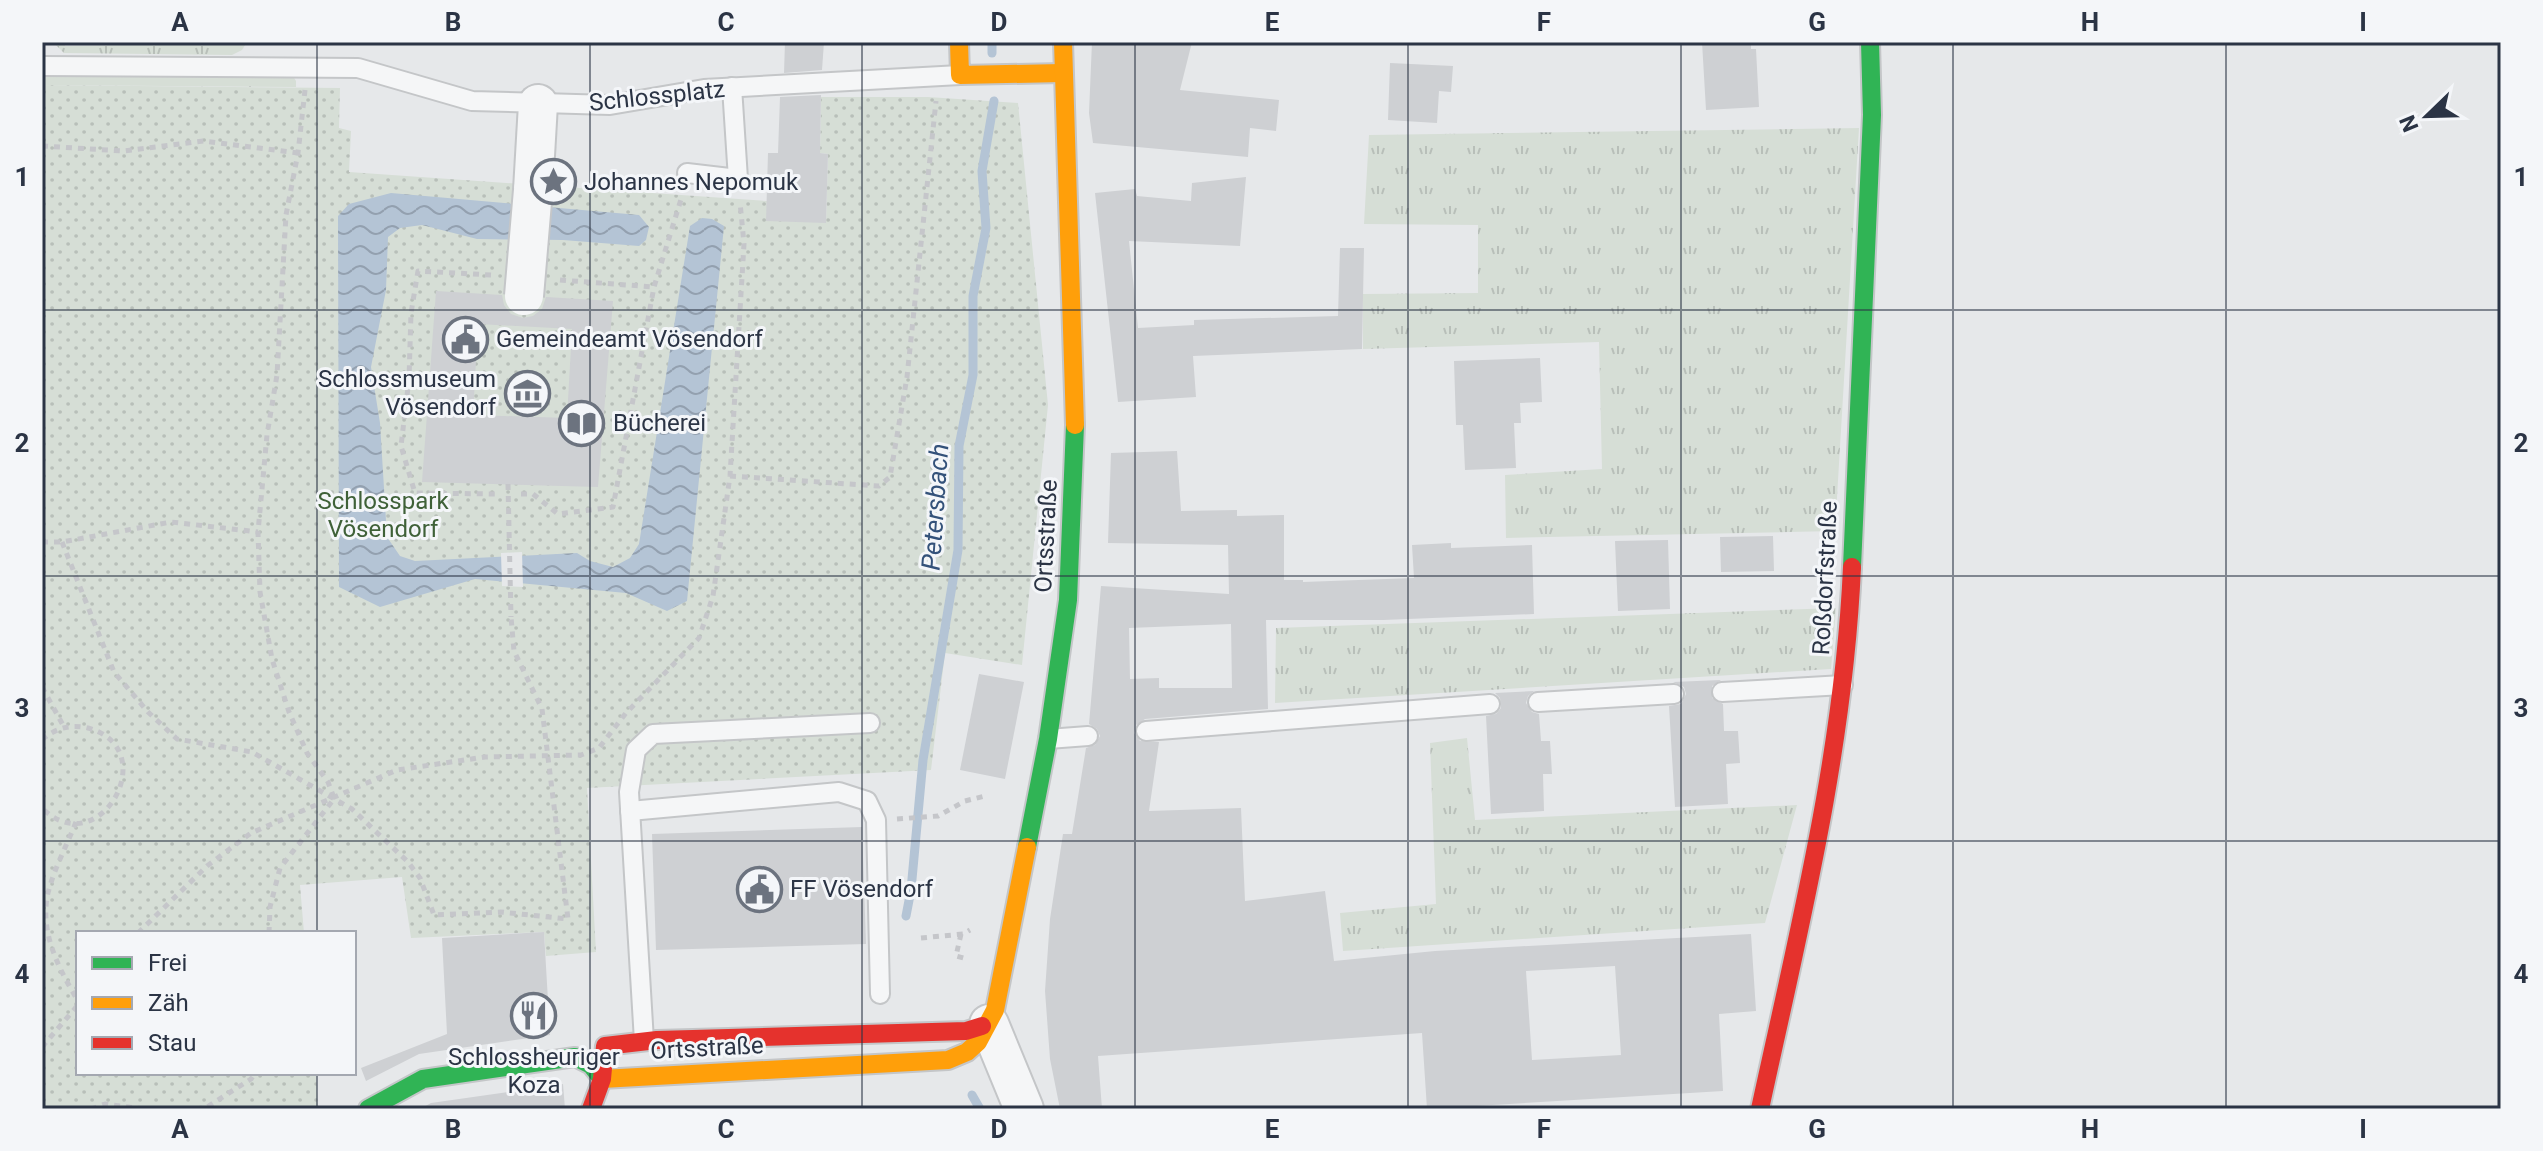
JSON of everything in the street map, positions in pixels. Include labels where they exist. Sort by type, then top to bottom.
[{"type":"street","points":[[959,42],[960,75],[1062,73]]},
{"type":"street","name":"Ortsstraße","points":[[602,1079],[938,1062],[969,1053],[980,1044],[989,1024],[1002,982],[1048,739],[1068,600],[1075,432],[1063,42]]},
{"type":"street","name":"Roßdorfstraße","points":[[1760,1109],[1823,819],[1849,629],[1871,131],[1870,42]]},
{"type":"street","points":[[525,284],[538,104]]},
{"type":"street","points":[[989,1024],[1024,1109]]},
{"type":"street","name":"Ortsstraße","points":[[591,1109],[602,1079],[605,1046],[644,1041],[966,1031],[989,1024]]},
{"type":"street","points":[[368,1109],[423,1079],[575,1057],[591,1065],[602,1079]]},
{"type":"lane","name":"Schlossplatz","points":[[42,66],[358,68],[472,101],[610,105],[704,89],[960,75]]},
{"type":"lane","points":[[687,173],[738,179],[732,87]]},
{"type":"lane","points":[[1722,692],[1843,685]]},
{"type":"lane","points":[[1538,702],[1674,694]]},
{"type":"lane","points":[[1146,731],[1490,704]]},
{"type":"lane","points":[[644,1041],[629,792],[636,750],[653,734],[870,723]]},
{"type":"lane","points":[[1048,739],[1088,736]]},
{"type":"lane","points":[[630,811],[839,792],[867,801],[876,820],[880,994]]},
{"type":"path","points":[[307,68],[298,153],[286,215],[277,375],[267,435],[258,532],[260,592],[272,659],[289,712],[307,753],[328,782],[335,798]]},
{"type":"path","points":[[730,476],[879,486],[890,477],[908,362],[937,98],[936,76]]},
{"type":"path","points":[[42,146],[123,151],[204,141],[298,153]]},
{"type":"path","points":[[140,931],[207,866],[251,833],[397,770],[485,757],[581,755],[599,748],[626,713],[699,638],[713,596],[730,476],[744,244],[738,179]]},
{"type":"path","points":[[521,494],[533,494],[558,514],[613,507],[654,287],[682,195]]},
{"type":"path","points":[[499,494],[415,493],[401,446],[409,379],[411,313],[418,271],[525,284],[654,287]]},
{"type":"path","points":[[62,542],[114,672],[148,712],[177,739],[252,752],[352,809],[408,862],[420,878],[434,915],[501,912],[568,919],[542,709],[514,651],[508,484]]},
{"type":"path","points":[[42,542],[62,542],[171,522],[258,532]]},
{"type":"path","points":[[42,687],[64,727]]},
{"type":"path","points":[[42,740],[64,727],[79,726],[95,730],[108,739],[118,752],[123,768],[122,784],[116,799],[106,811],[92,819],[76,822],[61,820],[42,808]]},
{"type":"path","points":[[912,818],[938,816],[965,801],[985,796]]},
{"type":"path","points":[[269,931],[270,907],[280,868],[335,798]]},
{"type":"path","points":[[76,822],[48,895],[48,939],[76,999]]},
{"type":"path","points":[[921,938],[961,934],[970,930]]},
{"type":"path","points":[[961,934],[956,956],[967,959]]},
{"type":"path","points":[[42,1047],[76,1005]]},
{"type":"path","points":[[196,1109],[207,1107],[254,1075]]},
{"type":"path","points":[[91,1109],[105,1104],[145,1109]]},
{"type":"green space","points":[[53,42],[64,42],[65,46],[127,45],[127,42],[247,42],[242,50],[232,55],[64,53]]},
{"type":"green space","points":[[42,75],[293,76],[296,87],[42,85]]},
{"type":"green space","name":"Schlosspark Vösendorf","points":[[42,85],[340,88],[339,128],[351,131],[349,172],[767,201],[826,223],[828,154],[820,153],[821,97],[928,97],[1018,103],[1048,405],[1022,665],[945,653],[931,770],[587,788],[596,952],[546,956],[544,932],[411,938],[402,877],[300,885],[304,931],[76,931],[76,1075],[316,1075],[318,1109],[42,1109]]},
{"type":"green space","points":[[1859,128],[1835,531],[1506,538],[1505,475],[1602,469],[1599,342],[1363,349],[1363,294],[1478,293],[1478,225],[1364,224],[1369,135]]},
{"type":"green space","points":[[1836,608],[1831,669],[1275,703],[1276,628]]},
{"type":"green space","points":[[1467,738],[1475,820],[1797,805],[1765,923],[1343,951],[1340,913],[1436,904],[1430,743]]},
{"type":"water","points":[[391,193],[639,215],[649,227],[646,240],[639,246],[563,240],[477,239],[422,225],[400,228],[388,237],[386,290],[371,367],[380,423],[387,537],[400,556],[415,561],[577,553],[590,561],[613,567],[630,558],[639,544],[690,226],[702,218],[712,219],[724,226],[687,601],[667,611],[626,593],[475,579],[380,607],[339,587],[338,216],[349,204]]},
{"type":"pier","points":[[522,552],[523,587],[502,586],[501,553]]},
{"type":"building","points":[[785,42],[824,42],[822,70],[784,73]]},
{"type":"building","points":[[1092,42],[1192,42],[1180,90],[1279,100],[1276,131],[1250,128],[1248,157],[1093,143],[1089,113]]},
{"type":"building","points":[[1702,42],[1751,42],[1751,49],[1756,49],[1759,107],[1706,110]]},
{"type":"building","points":[[1390,63],[1453,66],[1451,92],[1439,91],[1437,123],[1388,120]]},
{"type":"building","points":[[821,95],[820,153],[828,154],[826,223],[766,221],[768,153],[778,153],[780,97]]},
{"type":"building","points":[[1246,177],[1240,246],[1129,241],[1138,328],[1194,325],[1194,320],[1338,316],[1340,248],[1364,248],[1362,349],[1193,356],[1196,397],[1118,402],[1095,193],[1135,189],[1137,196],[1191,201],[1192,183]]},
{"type":"building","points":[[436,291],[502,295],[504,305],[511,314],[523,318],[533,316],[542,309],[546,297],[613,301],[598,487],[422,482]],"holes":[[[478,324],[572,329],[567,418],[473,415]]]},
{"type":"building","points":[[1540,358],[1542,402],[1520,403],[1521,423],[1514,423],[1516,468],[1465,470],[1463,425],[1456,425],[1454,361]]},
{"type":"building","points":[[1177,451],[1181,511],[1237,510],[1237,516],[1284,515],[1284,580],[1414,578],[1412,545],[1451,543],[1451,548],[1532,545],[1534,614],[1383,620],[1266,620],[1268,709],[1145,719],[1136,725],[1134,733],[1140,741],[1159,742],[1149,811],[1241,808],[1245,901],[1325,891],[1334,961],[1435,951],[1751,934],[1756,1011],[1719,1014],[1723,1091],[1427,1109],[1422,1033],[1098,1056],[1102,1109],[1060,1109],[1050,1059],[1045,991],[1050,919],[1063,834],[1072,834],[1086,748],[1095,745],[1100,736],[1097,729],[1089,724],[1101,586],[1229,594],[1228,545],[1108,543],[1111,453]],"holes":[[[1231,624],[1232,688],[1159,688],[1159,678],[1130,679],[1129,628]],[[1615,966],[1621,1055],[1532,1060],[1526,971]]]},
{"type":"building","points":[[1773,536],[1774,571],[1721,572],[1720,537]]},
{"type":"building","points":[[1668,540],[1670,609],[1618,611],[1615,541]]},
{"type":"building","points":[[979,674],[1024,682],[1005,779],[960,770]]},
{"type":"building","points":[[1721,680],[1712,686],[1712,698],[1723,704],[1724,731],[1738,731],[1740,763],[1726,764],[1728,804],[1675,807],[1669,706],[1681,704],[1686,694],[1684,687],[1673,682]]},
{"type":"building","points":[[1534,691],[1526,703],[1532,712],[1539,714],[1541,741],[1550,741],[1552,774],[1543,774],[1544,811],[1491,814],[1486,716],[1496,714],[1501,708],[1500,698],[1495,693]]},
{"type":"building","name":"FF Vösendorf","points":[[862,827],[866,944],[656,950],[652,834]]},
{"type":"building","name":"Schlossheuriger Koza","points":[[544,932],[550,1035],[419,1054],[366,1081],[361,1068],[447,1034],[442,938]]},
{"type":"building","points":[[563,1084],[565,1109],[420,1109],[431,1103]]},
{"type":"waterway","name":"Petersbach","points":[[992,42],[992,53]]},
{"type":"waterway","name":"Petersbach","points":[[906,916],[923,760],[958,550],[959,446],[973,375],[973,296],[986,228],[982,171],[994,101]]},
{"type":"waterway","name":"Petersbach","points":[[972,1095],[980,1109]]},
{"type":"traffic: fast","points":[[1852,567],[1872,115],[1870,42]]},
{"type":"traffic: fast","points":[[1027,847],[1048,739],[1068,600],[1075,425]]},
{"type":"traffic: fast","points":[[368,1109],[423,1079],[575,1057],[591,1065],[602,1079]]},
{"type":"traffic: slow","points":[[959,42],[960,75],[1062,73]]},
{"type":"traffic: slow","points":[[1063,42],[1075,425]]},
{"type":"traffic: slow","points":[[602,1079],[948,1060],[967,1052],[978,1042],[995,1010],[1027,847]]},
{"type":"traffic: jam","points":[[1760,1109],[1830,772],[1840,704],[1852,567]]},
{"type":"traffic: jam","points":[[591,1109],[602,1079],[605,1046],[657,1040],[966,1031],[982,1026]]},
{"type":"place","name":"Johannes Nepomuk","points":[[553,182]]},
{"type":"place","name":"Gemeindeamt Vösendorf","points":[[465,339]]},
{"type":"place","name":"Schlossmuseum Vösendorf","points":[[527,393]]},
{"type":"place","name":"Bücherei","points":[[582,423]]},
{"type":"place","name":"FF Vösendorf","points":[[759,889]]},
{"type":"place","name":"Schlossheuriger Koza","points":[[534,1015]]}]
